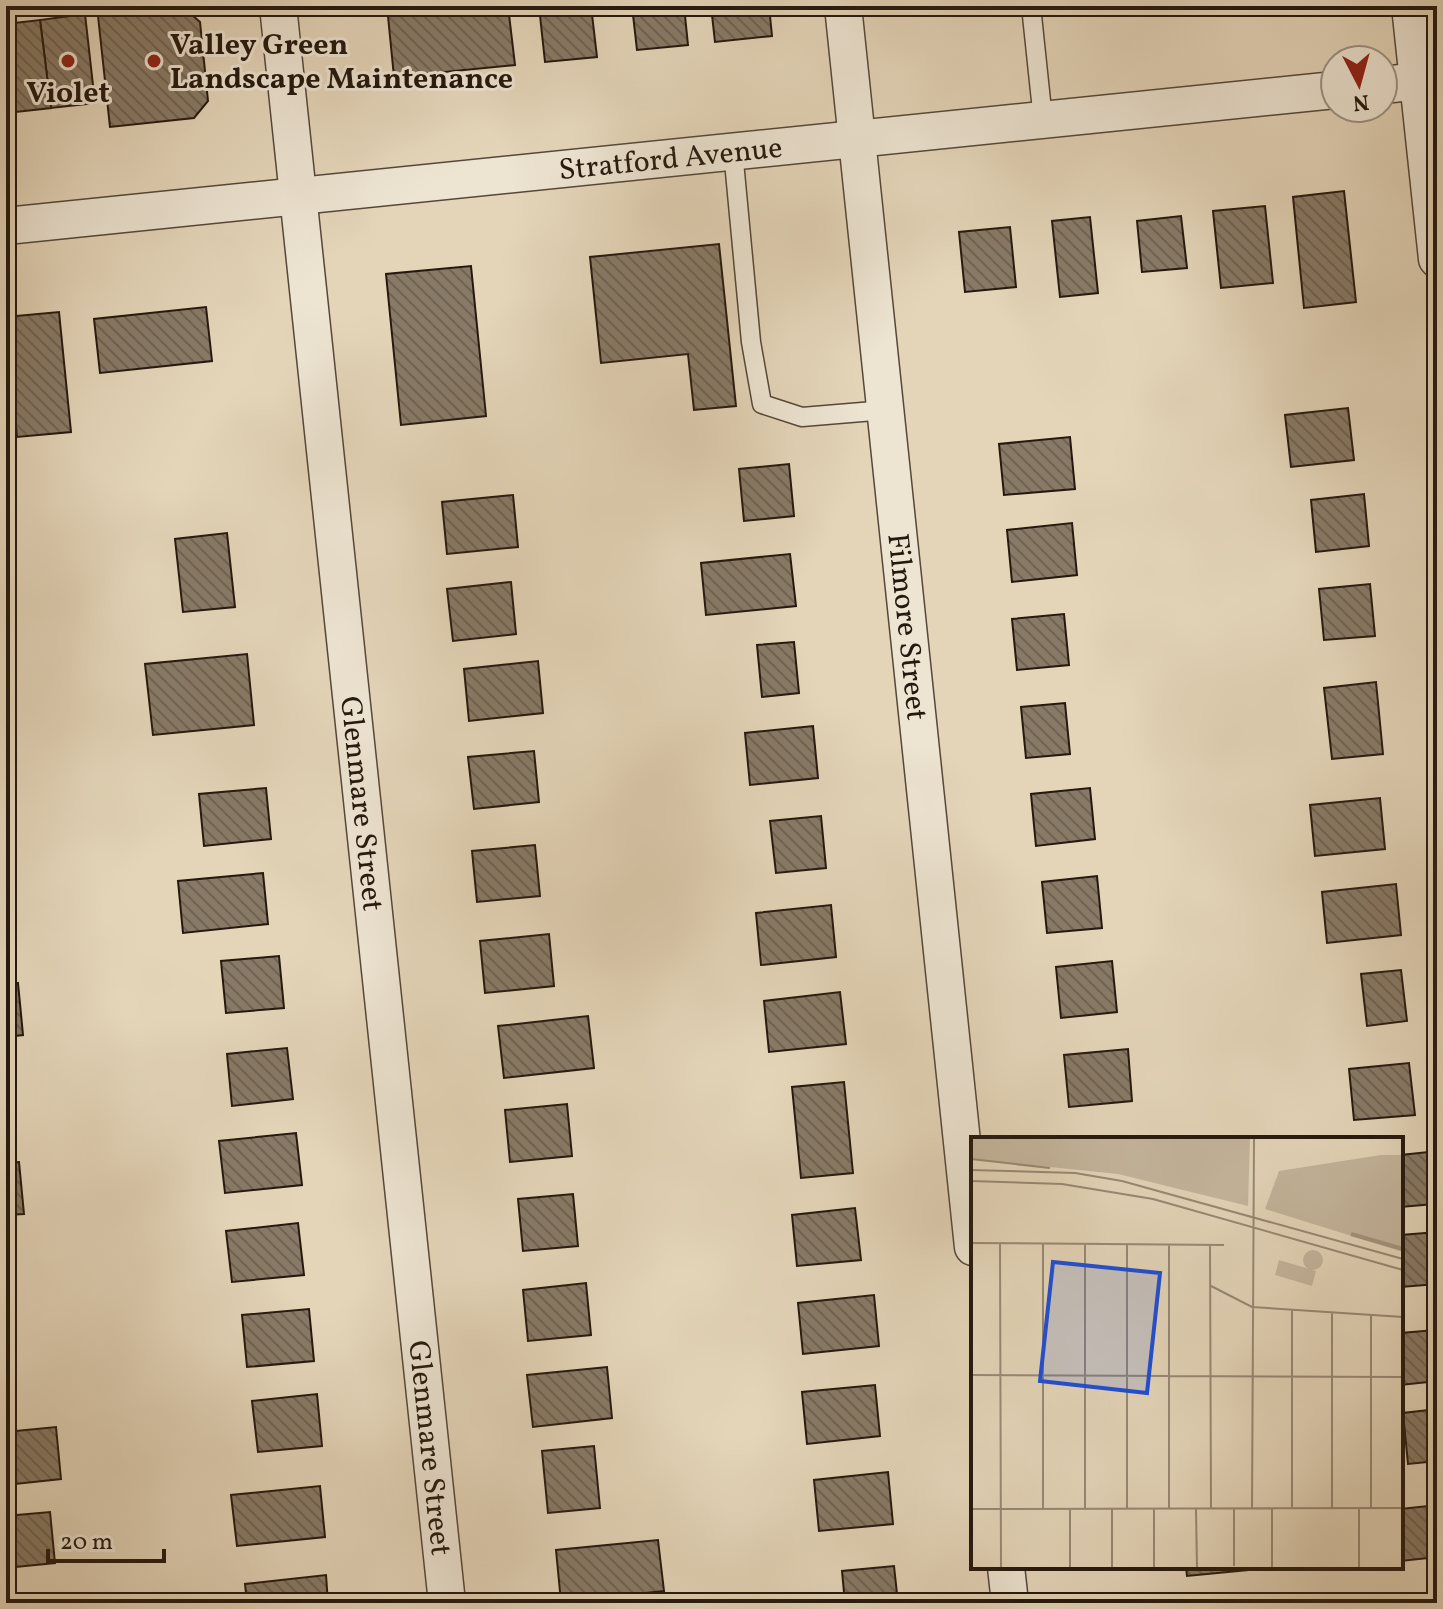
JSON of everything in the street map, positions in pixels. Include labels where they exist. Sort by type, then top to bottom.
[{"type":"street","name":"Glenmare Street","points":[[278,6],[447,1603]]},
{"type":"street","name":"Filmore Street","points":[[843,6],[971,1228]]},
{"type":"street","points":[[1410,6],[1413,82],[1437,259]]},
{"type":"street","name":"Stratford Avenue","points":[[6,226],[1319,92]]},
{"type":"street","points":[[1006,1569],[1010,1603]]},
{"type":"lane","points":[[1031,6],[1043,120]]},
{"type":"lane","points":[[733,151],[751,342],[762,404],[802,417],[886,410]]},
{"type":"building","points":[[387,6],[508,6],[515,65],[394,77]]},
{"type":"building","points":[[539,6],[591,6],[597,57],[545,62]]},
{"type":"building","points":[[632,6],[684,6],[688,45],[637,50]]},
{"type":"building","points":[[711,6],[769,6],[772,36],[715,42]]},
{"type":"building","name":"Valley Green Landscape Maintenance","points":[[183,7],[200,22],[208,101],[194,118],[110,127],[98,16]]},
{"type":"building","points":[[85,14],[95,103],[51,108],[40,20]]},
{"type":"building","points":[[40,20],[51,108],[7,113],[6,24]]},
{"type":"building","points":[[1344,191],[1356,302],[1304,308],[1293,197]]},
{"type":"building","points":[[1265,206],[1273,283],[1221,288],[1213,211]]},
{"type":"building","points":[[1181,216],[1187,268],[1142,272],[1137,221]]},
{"type":"building","points":[[1090,217],[1098,293],[1060,297],[1052,221]]},
{"type":"building","points":[[1010,227],[1016,287],[965,292],[959,232]]},
{"type":"building","points":[[719,244],[736,406],[694,410],[688,354],[601,363],[590,257]]},
{"type":"building","points":[[471,266],[486,416],[401,425],[386,274]]},
{"type":"building","points":[[206,307],[212,361],[100,373],[94,319]]},
{"type":"building","points":[[59,312],[71,432],[17,437],[6,317]]},
{"type":"building","points":[[1348,408],[1354,460],[1291,467],[1285,415]]},
{"type":"building","points":[[1070,437],[1075,489],[1004,495],[999,444]]},
{"type":"building","points":[[789,464],[794,516],[744,521],[739,469]]},
{"type":"building","points":[[1364,494],[1369,546],[1316,552],[1311,500]]},
{"type":"building","points":[[513,495],[518,547],[447,554],[442,502]]},
{"type":"building","points":[[1072,523],[1077,575],[1012,582],[1007,530]]},
{"type":"building","points":[[227,533],[235,607],[183,612],[175,539]]},
{"type":"building","points":[[790,554],[796,606],[706,615],[701,563]]},
{"type":"building","points":[[511,582],[516,634],[453,641],[447,589]]},
{"type":"building","points":[[1370,584],[1375,636],[1324,640],[1319,589]]},
{"type":"building","points":[[1064,614],[1069,665],[1017,670],[1012,619]]},
{"type":"building","points":[[794,642],[799,693],[762,697],[757,645]]},
{"type":"building","points":[[247,654],[254,725],[153,735],[145,664]]},
{"type":"building","points":[[538,661],[543,713],[469,721],[464,669]]},
{"type":"building","points":[[1376,682],[1383,754],[1332,759],[1324,688]]},
{"type":"building","points":[[1065,703],[1070,754],[1026,758],[1021,707]]},
{"type":"building","points":[[813,726],[818,778],[750,785],[745,733]]},
{"type":"building","points":[[534,751],[539,802],[474,809],[468,757]]},
{"type":"building","points":[[266,788],[271,839],[204,846],[199,794]]},
{"type":"building","points":[[1090,788],[1095,839],[1036,846],[1031,794]]},
{"type":"building","points":[[1380,798],[1385,849],[1315,856],[1310,805]]},
{"type":"building","points":[[821,816],[826,868],[776,873],[770,821]]},
{"type":"building","points":[[535,845],[540,896],[477,902],[472,851]]},
{"type":"building","points":[[263,873],[268,924],[183,933],[178,881]]},
{"type":"building","points":[[1097,876],[1102,928],[1047,933],[1042,882]]},
{"type":"building","points":[[1396,884],[1401,935],[1327,943],[1322,892]]},
{"type":"building","points":[[831,905],[836,957],[761,965],[756,913]]},
{"type":"building","points":[[549,934],[554,986],[485,993],[480,941]]},
{"type":"building","points":[[279,956],[284,1008],[226,1013],[221,961]]},
{"type":"building","points":[[1112,961],[1117,1012],[1061,1018],[1056,967]]},
{"type":"building","points":[[1401,970],[1407,1021],[1367,1026],[1361,974]]},
{"type":"building","points":[[18,983],[23,1035],[6,1037],[6,985]]},
{"type":"building","points":[[840,992],[846,1044],[769,1052],[764,1001]]},
{"type":"building","points":[[588,1016],[594,1068],[504,1078],[498,1026]]},
{"type":"building","points":[[287,1048],[293,1099],[232,1106],[227,1054]]},
{"type":"building","points":[[1128,1049],[1132,1101],[1069,1107],[1064,1055]]},
{"type":"building","points":[[1409,1063],[1415,1115],[1354,1120],[1349,1069]]},
{"type":"building","points":[[844,1082],[853,1173],[801,1178],[792,1087]]},
{"type":"building","points":[[567,1104],[572,1156],[510,1162],[505,1110]]},
{"type":"building","points":[[296,1133],[302,1185],[225,1193],[219,1141]]},
{"type":"building","points":[[1428,1152],[1434,1204],[1403,1207],[1403,1155]]},
{"type":"building","points":[[19,1162],[24,1214],[6,1215],[6,1163]]},
{"type":"building","points":[[573,1194],[578,1246],[523,1251],[518,1199]]},
{"type":"building","points":[[855,1208],[861,1260],[797,1266],[792,1215]]},
{"type":"building","points":[[298,1223],[304,1275],[232,1282],[226,1231]]},
{"type":"building","points":[[1437,1232],[1437,1284],[1403,1287],[1403,1235]]},
{"type":"building","points":[[586,1283],[591,1335],[528,1341],[523,1290]]},
{"type":"building","points":[[874,1295],[879,1346],[803,1354],[798,1303]]},
{"type":"building","points":[[309,1309],[314,1361],[247,1367],[242,1315]]},
{"type":"building","points":[[1435,1330],[1437,1381],[1403,1385],[1403,1333]]},
{"type":"building","points":[[6,1339],[14,1391],[6,1392]]},
{"type":"building","points":[[607,1367],[612,1418],[533,1427],[527,1375]]},
{"type":"building","points":[[875,1385],[880,1436],[807,1444],[802,1392]]},
{"type":"building","points":[[317,1394],[322,1446],[258,1452],[252,1401]]},
{"type":"building","points":[[1437,1409],[1437,1461],[1408,1464],[1403,1413]]},
{"type":"building","points":[[56,1427],[61,1479],[6,1485],[6,1432]]},
{"type":"building","points":[[594,1446],[600,1508],[548,1513],[542,1451]]},
{"type":"building","points":[[888,1472],[893,1524],[819,1531],[814,1480]]},
{"type":"building","points":[[320,1486],[325,1537],[237,1546],[231,1495]]},
{"type":"building","points":[[1437,1505],[1437,1557],[1403,1561],[1403,1509]]},
{"type":"building","points":[[50,1512],[55,1563],[6,1568],[6,1516]]},
{"type":"building","points":[[658,1540],[664,1591],[561,1602],[556,1550]]},
{"type":"building","points":[[894,1566],[898,1603],[845,1603],[842,1571]]},
{"type":"building","points":[[1186,1569],[1259,1569],[1187,1576]]},
{"type":"building","points":[[326,1575],[328,1603],[247,1603],[245,1584]]},
{"type":"building","points":[[1437,1594],[1437,1603],[1407,1603],[1407,1597]]},
{"type":"place","name":"Violet","points":[[68,61]]},
{"type":"place","name":"Valley Green Landscape Maintenance","points":[[154,61]]}]
